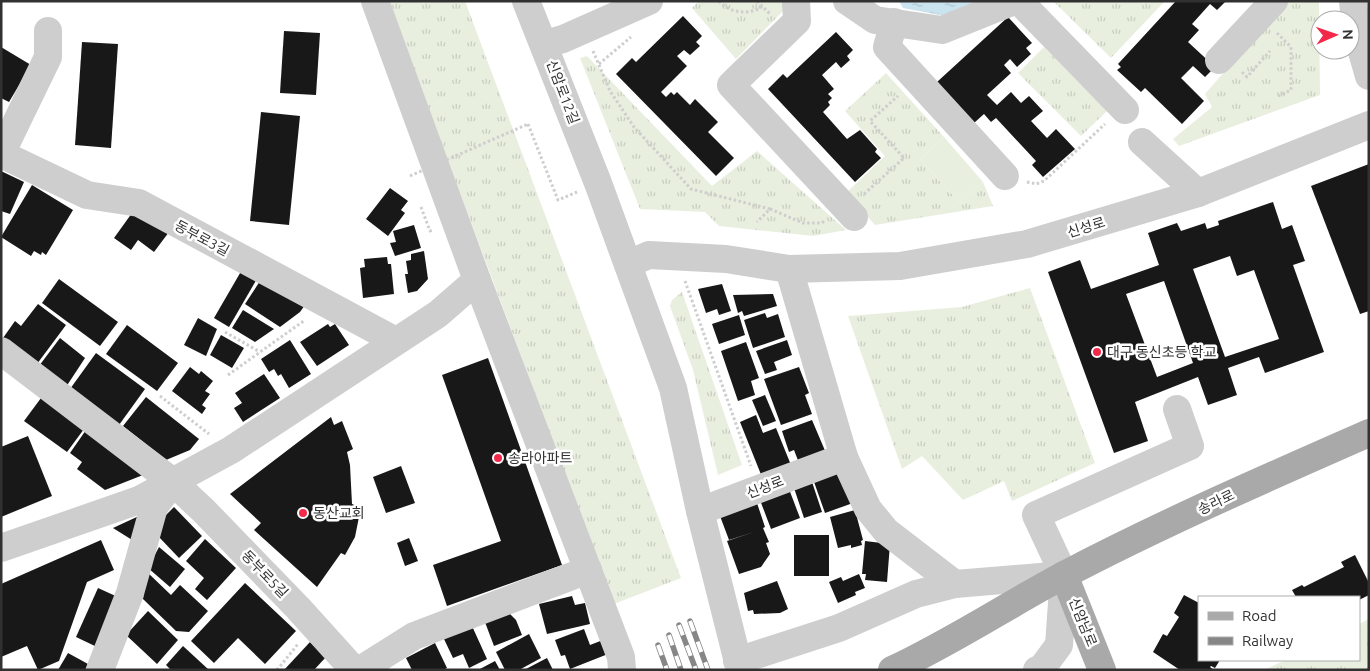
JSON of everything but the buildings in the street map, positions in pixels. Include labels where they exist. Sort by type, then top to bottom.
[{"type":"main road","name":"송라로","points":[[892,670],[937,649],[1064,575],[1262,480],[1369,433]]},
{"type":"main road","name":"신암남로","points":[[1064,575],[1102,670]]},
{"type":"street","points":[[375,1],[477,280],[621,657],[622,670]]},
{"type":"street","name":"신암로12길","points":[[526,1],[545,44],[598,183],[673,388],[700,511],[738,665]]},
{"type":"street","points":[[545,44],[584,30],[649,1]]},
{"type":"street","points":[[796,1],[797,21],[731,84],[848,211]]},
{"type":"street","points":[[847,1],[875,20],[942,30],[1014,1]]},
{"type":"street","points":[[1019,1],[1125,110]]},
{"type":"street","points":[[1353,1],[1356,31],[1369,76]]},
{"type":"street","points":[[1219,60],[1268,8]]},
{"type":"street","points":[[894,22],[887,47],[1005,176]]},
{"type":"street","points":[[1,154],[48,57],[48,31]]},
{"type":"street","name":"신성로","points":[[628,264],[649,255],[726,259],[789,269],[900,266],[1027,244],[1198,193],[1369,125]]},
{"type":"street","points":[[1142,142],[1198,193]]},
{"type":"street","name":"동부로3길","points":[[1,154],[87,196],[139,203],[396,341]]},
{"type":"street","points":[[789,269],[844,457],[868,509],[886,531],[956,584]]},
{"type":"street","points":[[1,548],[139,500],[231,450],[438,314],[477,280]]},
{"type":"street","name":"동부로5길","points":[[1,351],[172,482],[204,511],[314,625],[354,670]]},
{"type":"street","points":[[1038,670],[1042,668],[1059,645],[1064,575],[1036,515],[1190,446],[1177,409]]},
{"type":"street","name":"신성로","points":[[700,511],[844,457]]},
{"type":"street","points":[[100,670],[130,593],[154,507],[172,482]]},
{"type":"street","points":[[360,670],[414,636],[588,570]]},
{"type":"street","name":"송라로","points":[[738,665],[839,628],[916,594],[956,584],[1064,575]]},
{"type":"path","points":[[719,1],[724,7],[748,12],[763,6]]},
{"type":"path","points":[[1268,8],[1291,47],[1291,90],[1278,96]]},
{"type":"path","points":[[584,30],[610,91],[629,119],[691,188],[770,209],[803,223],[822,223],[848,211],[904,158],[870,121],[916,79]]},
{"type":"path","points":[[1005,176],[1036,184],[1044,181],[1104,124],[1111,124],[1125,110]]},
{"type":"path","points":[[410,176],[528,124],[558,200],[598,183]]},
{"type":"path","points":[[757,222],[770,209]]},
{"type":"path","points":[[684,276],[760,489]]},
{"type":"path","points":[[228,375],[316,312],[323,302]]},
{"type":"path","points":[[225,332],[260,352]]},
{"type":"path","points":[[160,396],[231,450]]},
{"type":"path","points":[[277,670],[314,625]]},
{"type":"green space","points":[[388,1],[465,1],[681,578],[614,604]]},
{"type":"green space","points":[[699,1],[784,1],[784,10],[736,59],[692,8]]},
{"type":"green space","points":[[1053,1],[1165,1],[1111,58]]},
{"type":"green space","points":[[1261,1],[1319,1],[1319,10],[1310,10],[1310,60],[1320,60],[1320,95],[1179,146],[1173,139],[1212,107],[1205,94],[1225,71]]},
{"type":"green space","points":[[1044,47],[1107,111],[1081,136],[1018,73]]},
{"type":"green space","points":[[587,56],[712,186],[757,151],[846,230],[813,236],[719,226],[705,212],[640,209],[580,58]]},
{"type":"green space","points":[[886,73],[944,137],[920,159],[960,203],[983,182],[993,206],[875,225],[846,193],[885,156],[845,111]]},
{"type":"green space","points":[[944,137],[983,182],[960,203],[920,159]]},
{"type":"green space","points":[[1030,288],[1095,463],[1012,501],[1004,481],[963,500],[922,456],[902,469],[848,316],[962,307]]},
{"type":"green space","points":[[682,292],[742,465],[718,475],[693,370],[670,306],[672,300]]},
{"type":"green space","points":[[1369,619],[1369,670],[1264,670],[1283,661],[1360,661],[1360,624]]},
{"type":"water","points":[[899,1],[980,1],[951,17],[903,8]]},
{"type":"railway","points":[[690,621],[708,670]]},
{"type":"railway","points":[[679,625],[696,670]]},
{"type":"railway","points":[[669,635],[681,670]]},
{"type":"railway","points":[[658,645],[667,670]]},
{"type":"place","name":"대구 동신초등 학교","points":[[1097,352]]},
{"type":"place","name":"송라아파트","points":[[498,458]]},
{"type":"place","name":"동산교회","points":[[303,513]]}]
